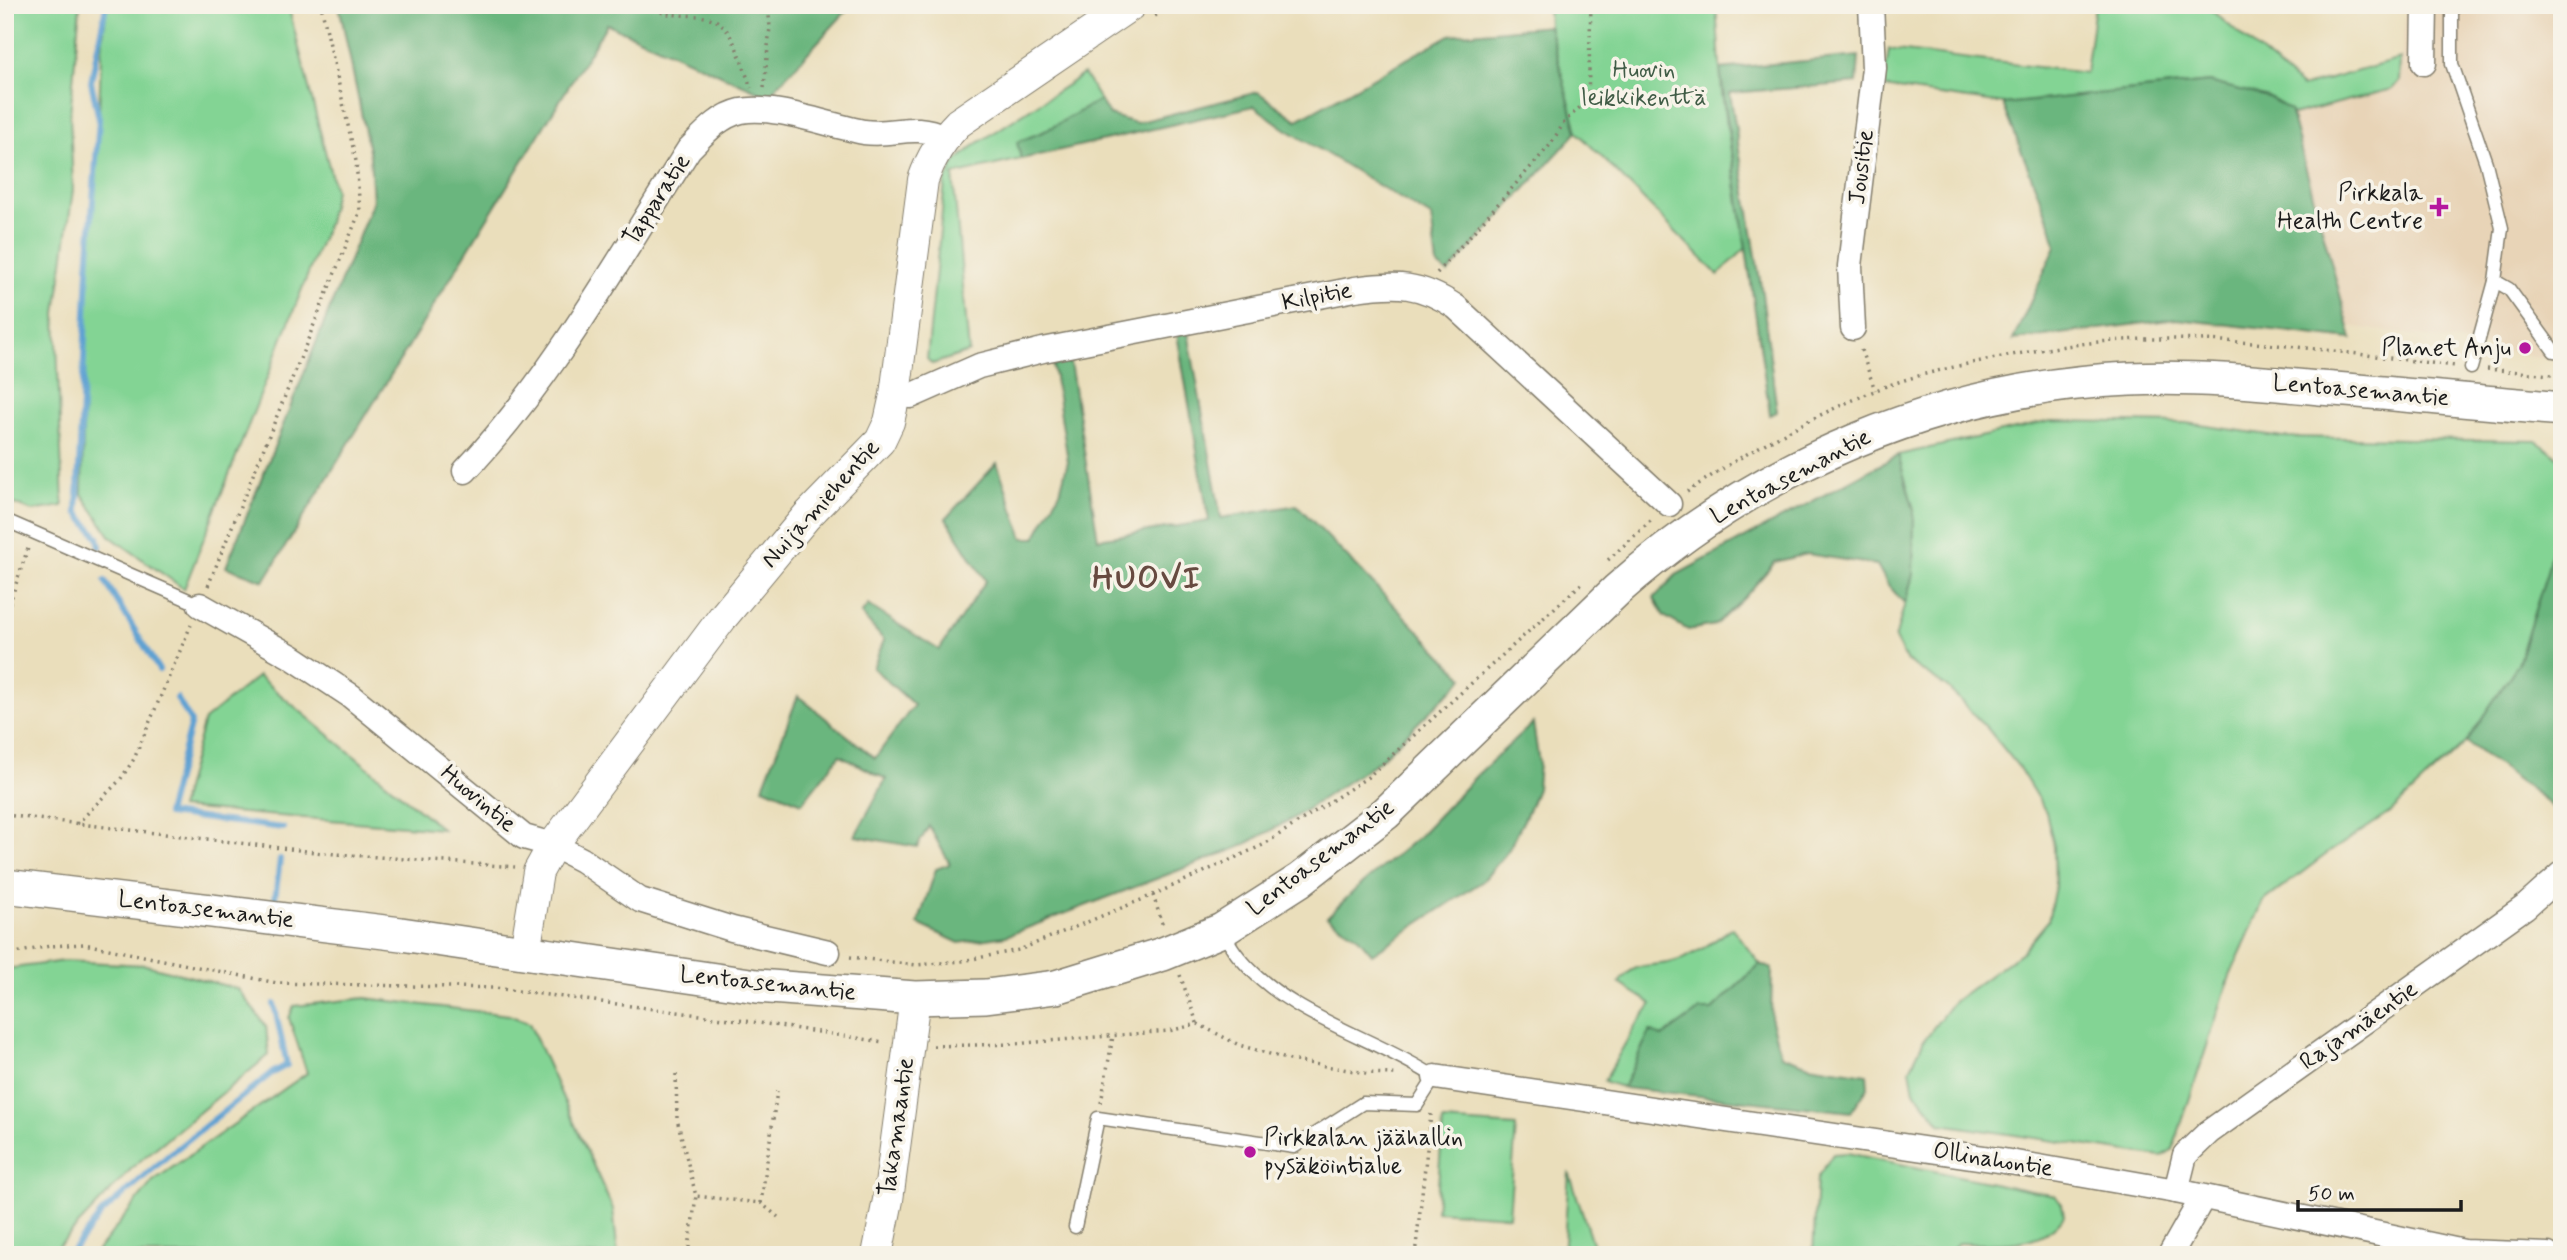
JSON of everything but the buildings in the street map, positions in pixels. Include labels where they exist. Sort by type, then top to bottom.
[{"type":"main road","name":"Lentoasemantie","points":[[5,886],[388,932],[757,986],[915,998],[986,996],[1056,987],[1163,954],[1222,930],[1300,880],[1386,813],[1617,590],[1660,554],[1704,522],[1756,490],[1807,462],[1881,430],[1977,401],[2035,388],[2130,379],[2218,379],[2562,409]]},
{"type":"street","name":"Jousitie","points":[[1853,328],[1850,266],[1874,68],[1871,5]]},
{"type":"street","points":[[2424,63],[2425,5]]},
{"type":"street","name":"Nuijamiehentie","points":[[524,952],[538,872],[553,845],[723,617],[806,517],[880,440],[889,422],[895,395],[923,180],[931,158],[944,137],[958,123],[1138,14]]},
{"type":"street","name":"Tapparatie","points":[[465,471],[507,426],[548,369],[689,149],[713,124],[737,112],[760,111],[865,132],[927,129],[944,137]]},
{"type":"street","name":"Kilpitie","points":[[895,395],[911,396],[979,366],[1044,350],[1355,289],[1404,285],[1424,289],[1456,307],[1669,504]]},
{"type":"street","name":"Huovintie","points":[[200,605],[292,657],[352,696],[524,837],[553,845],[582,860],[640,900],[733,929],[828,952]]},
{"type":"street","name":"Rajamäentie","points":[[2176,1192],[2185,1155],[2209,1132],[2525,907],[2562,874]]},
{"type":"street","name":"Takamaantie","points":[[877,1255],[888,1199],[915,998]]},
{"type":"street","name":"Ollinahontie","points":[[1435,1077],[1998,1160],[2203,1197],[2464,1252],[2548,1255]]},
{"type":"street","points":[[2170,1255],[2203,1197]]},
{"type":"lane","points":[[2452,5],[2452,64],[2486,163],[2502,228],[2495,281],[2471,368]]},
{"type":"lane","points":[[2424,63],[2452,64]]},
{"type":"lane","points":[[2495,281],[2508,289],[2554,351],[2562,352]]},
{"type":"lane","name":"Huovintie","points":[[5,520],[200,605]]},
{"type":"lane","points":[[1076,1227],[1098,1118],[1294,1147],[1363,1103],[1417,1105],[1435,1077],[1406,1058],[1301,1009],[1272,989],[1238,957],[1222,930]]},
{"type":"path","points":[[77,824],[120,780],[134,759],[200,605],[360,211],[356,161],[321,5]]},
{"type":"path","points":[[649,5],[654,11],[703,17],[724,26],[760,111]]},
{"type":"path","points":[[760,111],[768,55],[768,5]]},
{"type":"path","points":[[1138,14],[1170,5]]},
{"type":"path","points":[[1424,289],[1549,145],[1564,121],[1588,100],[1591,5]]},
{"type":"path","points":[[1853,328],[1875,390]]},
{"type":"path","points":[[1607,560],[1669,504],[1720,469],[1774,439],[1875,390],[1945,369],[2013,355],[2082,344],[2149,339],[2293,348],[2562,376]]},
{"type":"path","points":[[5,617],[23,559],[35,533]]},
{"type":"path","points":[[828,952],[870,961],[916,965],[1019,950],[1153,895],[1263,845],[1368,776],[1586,579]]},
{"type":"path","points":[[5,815],[323,853],[512,866],[538,872]]},
{"type":"path","points":[[1153,895],[1166,937]]},
{"type":"path","points":[[5,956],[50,946],[83,944],[277,983],[495,988],[908,1045],[975,1046],[1169,1031],[1198,1024],[1239,1045],[1290,1060],[1366,1073],[1435,1077],[1415,1255]]},
{"type":"path","points":[[1177,966],[1198,1024]]},
{"type":"path","points":[[1098,1118],[1113,1036]]},
{"type":"path","points":[[676,1074],[677,1119],[696,1196],[688,1255]]},
{"type":"path","points":[[761,1203],[777,1091]]},
{"type":"path","points":[[696,1196],[761,1203],[778,1217]]},
{"type":"shaded area","name":"Pirkkala Health Centre","points":[[2406,5],[2562,5],[2562,362],[2462,342],[2348,326],[2292,115],[2392,89],[2399,81]]},
{"type":"green space","points":[[5,5],[80,5],[70,115],[73,190],[56,313],[63,506],[32,511],[5,500]]},
{"type":"green space","points":[[107,5],[288,5],[335,190],[328,223],[184,589],[111,537],[82,494],[85,307],[97,171],[101,55]]},
{"type":"green space","points":[[339,5],[852,5],[768,96],[607,24],[264,581],[226,567],[373,201],[370,156]]},
{"type":"green space","name":"Huovin leikkikenttä","points":[[1548,5],[1716,5],[1722,94],[1746,248],[1718,275],[1577,132],[1549,26]]},
{"type":"green space","points":[[2095,5],[2205,5],[2302,87],[2400,59],[2399,81],[2392,89],[2292,115],[2290,110],[2209,82],[2003,104],[1883,87],[1889,49],[2086,73]]},
{"type":"green space","points":[[1549,26],[1577,132],[1448,273],[1437,265],[1431,217],[1284,128],[1254,106],[1021,159],[1017,142],[1045,131],[1100,100],[1109,115],[1136,123],[1258,92],[1297,120],[1450,35]]},
{"type":"green space","points":[[1859,56],[1857,83],[1730,93],[1762,293],[1777,412],[1770,415],[1720,69]]},
{"type":"green space","points":[[1084,74],[1100,100],[1045,131],[1018,142],[1021,159],[953,175],[969,352],[932,364],[927,359],[945,182],[955,162],[975,145]]},
{"type":"green space","points":[[2209,82],[2268,97],[2290,110],[2352,339],[2177,319],[2013,340],[2056,246],[2052,229],[2003,104]]},
{"type":"green space","points":[[1188,332],[1221,518],[1297,505],[1464,678],[1380,760],[1292,819],[1240,847],[1006,936],[959,943],[918,924],[936,869],[950,864],[929,826],[917,847],[855,836],[886,779],[840,755],[802,803],[763,787],[798,696],[875,758],[914,705],[873,668],[884,640],[861,614],[868,605],[939,650],[986,581],[946,518],[997,463],[1023,538],[1035,538],[1060,492],[1068,461],[1053,365],[1070,362],[1098,539],[1209,521],[1177,334]]},
{"type":"green space","points":[[2051,421],[2186,423],[2283,437],[2536,441],[2562,459],[2561,515],[2547,572],[2518,664],[2466,742],[2391,812],[2328,853],[2263,902],[2230,976],[2173,1149],[2161,1157],[1941,1124],[1914,1091],[1910,1069],[1924,1040],[1953,1002],[2023,951],[2048,921],[2055,886],[2054,847],[2046,812],[2018,766],[1988,729],[1948,688],[1906,660],[1895,639],[1913,574],[1914,510],[1898,455]]},
{"type":"green space","points":[[1898,455],[1914,510],[1913,574],[1905,604],[1888,585],[1877,565],[1807,554],[1775,562],[1744,598],[1715,625],[1688,630],[1664,616],[1654,598],[1676,575]]},
{"type":"green space","points":[[2562,500],[2562,819],[2544,799],[2466,742],[2518,664],[2547,572]]},
{"type":"green space","points":[[258,676],[442,829],[180,808],[204,720]]},
{"type":"green space","points":[[1533,723],[1539,763],[1537,789],[1508,851],[1483,881],[1372,954],[1356,935],[1327,917],[1418,837],[1477,775]]},
{"type":"green space","points":[[1732,928],[1760,964],[1712,1010],[1700,1011],[1662,1037],[1650,1032],[1623,1088],[1604,1081],[1634,1028],[1652,1004],[1619,983],[1625,975],[1639,967],[1670,963],[1686,957]]},
{"type":"green space","points":[[64,961],[146,965],[238,989],[266,1026],[269,1055],[135,1165],[50,1255],[5,1255],[5,969]]},
{"type":"green space","points":[[1760,964],[1772,969],[1771,1021],[1781,1055],[1809,1065],[1867,1074],[1868,1087],[1851,1112],[1623,1088],[1650,1031],[1662,1037],[1700,1010],[1712,1010]]},
{"type":"green space","points":[[365,998],[509,1015],[529,1023],[613,1209],[618,1255],[94,1255],[153,1181],[307,1073],[289,1018],[294,1006]]},
{"type":"green space","points":[[1443,1121],[1516,1126],[1509,1216],[1436,1211]]},
{"type":"green space","points":[[1847,1153],[2055,1196],[2062,1204],[2064,1216],[2044,1234],[2031,1239],[2001,1244],[1958,1243],[1946,1255],[1813,1255],[1817,1178],[1833,1154]]},
{"type":"green space","points":[[1569,1172],[1596,1255],[1563,1255]]},
{"type":"waterway","points":[[100,547],[98,537],[77,512],[88,269],[99,119],[91,82],[106,5]]},
{"type":"waterway","points":[[105,581],[159,670]]},
{"type":"waterway","points":[[177,698],[191,722],[167,814],[283,828]]},
{"type":"waterway","points":[[275,899],[280,859]]},
{"type":"waterway","points":[[69,1255],[102,1213],[170,1154],[272,1073],[287,1065],[274,1004]]},
{"type":"place","name":"Pirkkala Health Centre","points":[[2439,207]]},
{"type":"place","name":"Planet Anju","points":[[2525,348]]},
{"type":"place","name":"Pirkkalan jäähallin pysäköintialue","points":[[1250,1152]]},
{"type":"district","name":"HUOVI","points":[[1147,579]]}]
